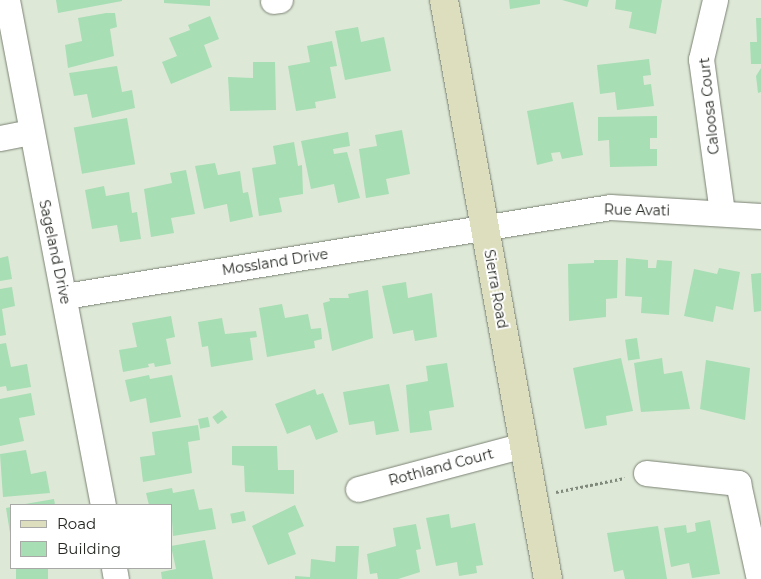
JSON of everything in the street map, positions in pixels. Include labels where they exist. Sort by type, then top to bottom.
[{"type":"main road","name":"Sierra Road","points":[[444,0],[548,579]]},
{"type":"street","name":"Sageland Drive","points":[[7,0],[30,132],[65,296],[103,504]]},
{"type":"street","name":"Caloosa Court","points":[[715,0],[700,59],[722,214]]},
{"type":"street","points":[[0,138],[30,132]]},
{"type":"street","name":"Rue Avati","points":[[485,228],[610,207],[761,216]]},
{"type":"street","name":"Mossland Drive","points":[[65,296],[485,228]]},
{"type":"street","name":"Rothland Court","points":[[358,489],[523,445]]},
{"type":"street","points":[[646,473],[738,483],[760,579]]},
{"type":"path","points":[[532,497],[646,473]]},
{"type":"building","points":[[56,0],[122,0],[122,1],[58,13]]},
{"type":"building","points":[[164,0],[210,0],[210,6],[164,3]]},
{"type":"building","points":[[509,0],[540,0],[540,4],[510,9]]},
{"type":"building","points":[[562,0],[589,0],[587,7]]},
{"type":"building","points":[[616,0],[662,0],[656,34],[629,28],[632,12],[615,9]]},
{"type":"building","points":[[115,13],[117,27],[110,29],[114,56],[68,68],[65,45],[82,41],[78,18]]},
{"type":"building","points":[[210,16],[219,39],[204,45],[212,67],[171,84],[162,62],[177,56],[169,38],[190,30],[188,25]]},
{"type":"building","points":[[756,18],[761,18],[761,64],[751,64],[750,42],[757,42]]},
{"type":"building","points":[[358,27],[361,42],[384,37],[391,71],[345,80],[335,31]]},
{"type":"building","points":[[332,41],[337,66],[330,67],[336,98],[315,102],[316,108],[296,111],[288,66],[310,62],[307,46]]},
{"type":"building","points":[[649,59],[651,75],[643,76],[644,85],[651,84],[654,106],[617,110],[615,92],[600,94],[597,65]]},
{"type":"building","points":[[253,62],[275,62],[276,110],[230,111],[228,77],[253,78]]},
{"type":"building","points":[[117,66],[122,92],[132,90],[135,108],[92,118],[87,94],[74,96],[69,73]]},
{"type":"building","points":[[761,68],[761,92],[758,93],[756,76]]},
{"type":"building","points":[[573,102],[583,155],[562,159],[560,152],[551,153],[553,161],[537,165],[527,111]]},
{"type":"building","points":[[657,116],[657,138],[650,138],[650,149],[657,149],[657,166],[610,167],[609,140],[598,141],[598,117]]},
{"type":"building","points":[[127,118],[135,164],[82,174],[74,127]]},
{"type":"building","points":[[402,130],[410,174],[386,179],[389,194],[366,198],[359,149],[377,146],[375,135]]},
{"type":"building","points":[[348,132],[350,146],[333,149],[334,154],[347,152],[360,198],[338,203],[334,184],[311,189],[301,141]]},
{"type":"building","points":[[294,142],[298,166],[302,165],[303,194],[279,198],[282,212],[259,216],[252,168],[276,164],[273,146]]},
{"type":"building","points":[[215,163],[218,175],[240,171],[243,193],[248,192],[253,217],[230,222],[227,204],[204,209],[195,166]]},
{"type":"building","points":[[186,170],[195,214],[171,218],[174,233],[151,237],[144,189],[172,183],[170,173]]},
{"type":"building","points":[[104,186],[106,196],[129,192],[132,213],[137,212],[141,239],[120,242],[117,225],[92,229],[85,190]]},
{"type":"building","points":[[8,256],[12,279],[0,281],[0,258]]},
{"type":"building","points":[[626,258],[648,260],[648,268],[656,268],[657,260],[672,261],[669,315],[641,313],[642,297],[625,296]]},
{"type":"building","points":[[594,260],[618,260],[617,298],[606,299],[606,317],[569,321],[568,264],[594,263]]},
{"type":"building","points":[[719,268],[740,272],[733,310],[716,306],[713,322],[684,316],[694,269],[717,274]]},
{"type":"building","points":[[761,273],[761,311],[754,312],[751,274]]},
{"type":"building","points":[[406,282],[408,298],[432,293],[437,337],[415,341],[413,330],[393,334],[382,286]]},
{"type":"building","points":[[12,287],[15,306],[2,309],[6,335],[0,336],[0,289]]},
{"type":"building","points":[[368,290],[373,338],[332,351],[323,303],[330,301],[329,298],[349,298],[348,294]]},
{"type":"building","points":[[282,304],[285,318],[308,314],[311,329],[321,328],[322,339],[314,341],[315,348],[267,357],[259,308]]},
{"type":"building","points":[[171,316],[175,337],[166,339],[171,364],[155,367],[154,363],[148,364],[149,367],[123,372],[119,350],[137,347],[132,323]]},
{"type":"building","points":[[222,318],[225,334],[256,331],[257,337],[250,338],[253,360],[211,367],[208,346],[202,347],[198,322]]},
{"type":"building","points":[[637,338],[640,359],[628,360],[625,340]]},
{"type":"building","points":[[6,343],[11,367],[27,364],[31,387],[7,391],[6,386],[0,387],[0,344]]},
{"type":"building","points":[[621,358],[633,411],[606,416],[607,425],[585,429],[573,368]]},
{"type":"building","points":[[662,358],[664,374],[682,371],[690,409],[641,412],[634,363]]},
{"type":"building","points":[[706,360],[750,368],[745,420],[700,409]]},
{"type":"building","points":[[447,363],[454,407],[429,411],[432,430],[410,433],[406,385],[428,381],[426,366]]},
{"type":"building","points":[[149,375],[150,379],[172,375],[181,417],[150,423],[146,398],[130,402],[125,380]]},
{"type":"building","points":[[389,384],[399,431],[376,435],[374,421],[349,425],[343,392]]},
{"type":"building","points":[[315,389],[317,395],[323,393],[338,432],[316,440],[310,425],[287,434],[275,404]]},
{"type":"building","points":[[31,393],[35,415],[19,418],[24,441],[0,446],[0,399]]},
{"type":"building","points":[[222,410],[227,417],[218,424],[212,417]]},
{"type":"building","points":[[208,417],[210,427],[200,429],[198,419]]},
{"type":"building","points":[[198,425],[200,440],[188,442],[192,473],[143,482],[140,457],[155,455],[152,432]]},
{"type":"building","points":[[232,446],[277,446],[278,470],[294,470],[294,494],[245,492],[244,466],[232,465]]},
{"type":"building","points":[[26,450],[31,474],[46,471],[50,493],[3,497],[0,454]]},
{"type":"building","points":[[172,488],[173,493],[194,489],[199,510],[212,508],[216,529],[173,536],[172,504],[149,504],[146,493]]},
{"type":"building","points":[[54,499],[55,504],[25,504]]},
{"type":"building","points":[[295,505],[304,526],[288,533],[296,554],[268,565],[252,526]]},
{"type":"building","points":[[10,507],[10,533],[6,508]]},
{"type":"building","points":[[244,511],[246,521],[232,523],[230,514]]},
{"type":"building","points":[[449,514],[451,528],[475,523],[483,565],[476,566],[477,573],[459,576],[457,562],[436,566],[426,518]]},
{"type":"building","points":[[710,520],[720,574],[692,578],[689,563],[671,567],[664,528],[686,525],[687,533],[696,531],[695,523]]},
{"type":"building","points":[[416,524],[421,549],[416,550],[420,572],[398,579],[378,579],[377,573],[370,574],[367,554],[396,546],[393,528]]},
{"type":"building","points":[[658,526],[667,579],[625,579],[623,570],[614,572],[607,533]]},
{"type":"building","points":[[205,540],[213,579],[162,579],[161,572],[176,569],[172,546]]},
{"type":"building","points":[[336,546],[359,546],[357,579],[295,579],[295,576],[310,577],[311,559],[335,562]]},
{"type":"building","points":[[16,569],[48,569],[48,579],[16,579]]}]
